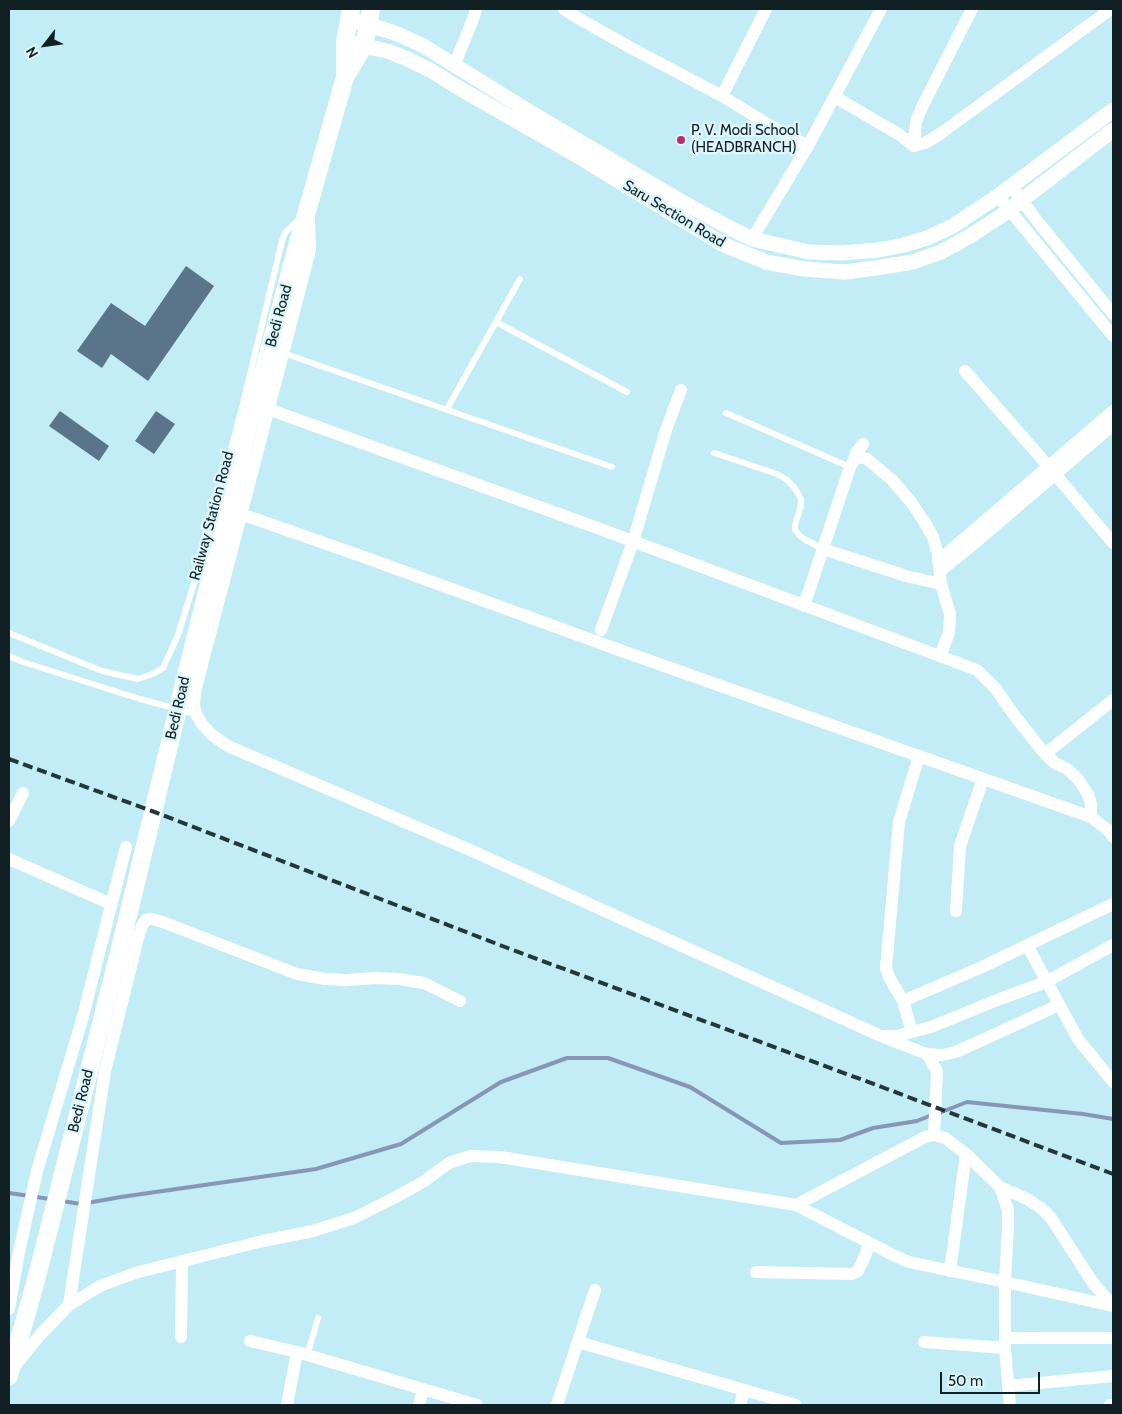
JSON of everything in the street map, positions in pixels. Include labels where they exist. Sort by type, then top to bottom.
[{"type":"main road","points":[[345,77],[345,42],[350,14]]},
{"type":"main road","points":[[364,46],[369,17]]},
{"type":"main road","name":"Bedi Road","points":[[9,1375],[43,1251],[119,954],[186,675],[298,243],[345,77],[364,46]]},
{"type":"street","points":[[454,66],[476,9]]},
{"type":"street","points":[[564,9],[808,146]]},
{"type":"street","points":[[752,239],[808,146],[881,9]]},
{"type":"street","points":[[914,146],[916,122],[922,107],[972,9]]},
{"type":"street","points":[[914,146],[925,143],[940,134],[1111,9]]},
{"type":"street","points":[[722,96],[761,10]]},
{"type":"street","name":"Saru Section Road","points":[[350,14],[369,17],[395,33],[422,45],[682,202],[752,239],[809,252],[842,253],[879,250],[927,238],[952,226],[998,196],[1113,110]]},
{"type":"street","name":"Saru Section Road","points":[[345,42],[387,51],[430,70],[612,176],[724,246],[766,262],[804,270],[844,272],[876,268],[913,262],[941,252],[970,236],[1015,205],[1113,130]]},
{"type":"street","points":[[835,97],[900,134],[914,146]]},
{"type":"street","points":[[1011,186],[1015,205],[1113,336]]},
{"type":"street","points":[[998,196],[1015,205],[1113,314]]},
{"type":"street","points":[[309,209],[310,250],[195,692],[194,705],[196,714],[212,735],[228,746],[470,850],[880,1036],[927,1054],[942,1055],[956,1052],[1059,1006]]},
{"type":"street","points":[[965,371],[1052,470],[1113,544]]},
{"type":"street","points":[[601,630],[634,542],[666,430],[681,390]]},
{"type":"street","points":[[268,409],[634,542],[977,670],[996,689],[1044,754],[1055,763],[1067,769],[1084,786],[1091,804],[1091,817]]},
{"type":"street","points":[[823,549],[906,576],[940,572],[1052,470],[1113,411]]},
{"type":"street","points":[[1052,470],[1113,425]]},
{"type":"street","points":[[804,606],[856,453],[863,444]]},
{"type":"street","points":[[852,464],[860,457],[867,459],[892,480],[911,502],[933,537],[950,614],[948,633],[940,656]]},
{"type":"street","points":[[241,514],[1091,817],[1108,830],[1113,837]]},
{"type":"street","points":[[1044,754],[1113,700]]},
{"type":"street","points":[[912,1032],[903,1001],[886,968],[899,822],[919,756]]},
{"type":"street","points":[[956,911],[960,846],[983,779]]},
{"type":"street","points":[[9,820],[23,793]]},
{"type":"street","points":[[9,1309],[19,1252],[37,1171],[82,1020],[126,847]]},
{"type":"street","points":[[9,859],[111,904]]},
{"type":"street","points":[[903,1001],[982,967],[1113,904]]},
{"type":"street","points":[[69,1305],[104,1071],[139,934],[146,920],[160,921],[297,974],[332,980],[376,978],[424,983],[460,1001]]},
{"type":"street","points":[[1027,945],[1078,1038],[1113,1082]]},
{"type":"street","points":[[880,1036],[897,1036],[931,1027],[1046,982],[1113,945]]},
{"type":"street","points":[[927,1054],[936,1071],[934,1135]]},
{"type":"street","points":[[796,1205],[925,1137],[934,1135],[945,1138],[966,1154],[1000,1187],[1028,1199],[1041,1208],[1051,1218],[1093,1283],[1113,1304]]},
{"type":"street","points":[[950,1270],[966,1154]]},
{"type":"street","points":[[9,1375],[40,1334],[69,1305],[100,1286],[135,1273],[263,1241],[313,1231],[354,1218],[423,1182],[449,1163],[470,1156],[500,1157],[796,1205],[909,1262],[1113,1304]]},
{"type":"street","points":[[1000,1187],[1008,1210],[1005,1343],[1010,1405]]},
{"type":"street","points":[[756,1272],[852,1274],[858,1271],[870,1243]]},
{"type":"street","points":[[181,1337],[182,1261]]},
{"type":"street","points":[[557,1405],[595,1290]]},
{"type":"street","points":[[924,1342],[1005,1343],[1113,1338]]},
{"type":"street","points":[[250,1341],[302,1354],[477,1405]]},
{"type":"street","points":[[578,1342],[796,1405]]},
{"type":"street","points":[[286,1405],[302,1354]]},
{"type":"street","points":[[1008,1386],[1113,1376]]},
{"type":"street","points":[[419,1405],[423,1390]]},
{"type":"street","points":[[740,1405],[744,1390]]},
{"type":"lane","name":"Railway Station Road","points":[[9,633],[102,671],[138,679],[153,674],[162,668],[178,635],[205,548],[244,400],[282,241],[286,233],[309,209]]},
{"type":"lane","points":[[447,409],[520,279]]},
{"type":"lane","points":[[496,322],[627,392]]},
{"type":"lane","points":[[283,353],[612,467]]},
{"type":"lane","points":[[726,413],[852,464]]},
{"type":"lane","points":[[714,453],[777,474],[787,480],[801,499],[795,530],[804,539],[823,549]]},
{"type":"lane","points":[[9,656],[140,699],[196,714]]},
{"type":"lane","points":[[302,1354],[318,1318]]},
{"type":"building","points":[[186,266],[214,286],[148,381],[111,354],[102,368],[77,351],[111,303],[145,326]]},
{"type":"building","points":[[60,411],[109,446],[99,461],[49,426]]},
{"type":"building","points":[[156,411],[175,424],[154,454],[135,441]]},
{"type":"waterway","points":[[62,1201],[81,1204],[316,1169],[401,1144],[501,1082],[567,1058],[608,1058],[690,1087],[781,1143],[840,1140],[873,1128],[917,1121],[932,1115]]},
{"type":"waterway","points":[[939,1113],[967,1102],[1113,1119]]},
{"type":"waterway","points":[[9,1193],[50,1199]]},
{"type":"railway","points":[[9,759],[152,811],[505,947],[1113,1174]]},
{"type":"place","name":"P. V. Modi School (HEADBRANCH)","points":[[681,140]]}]
